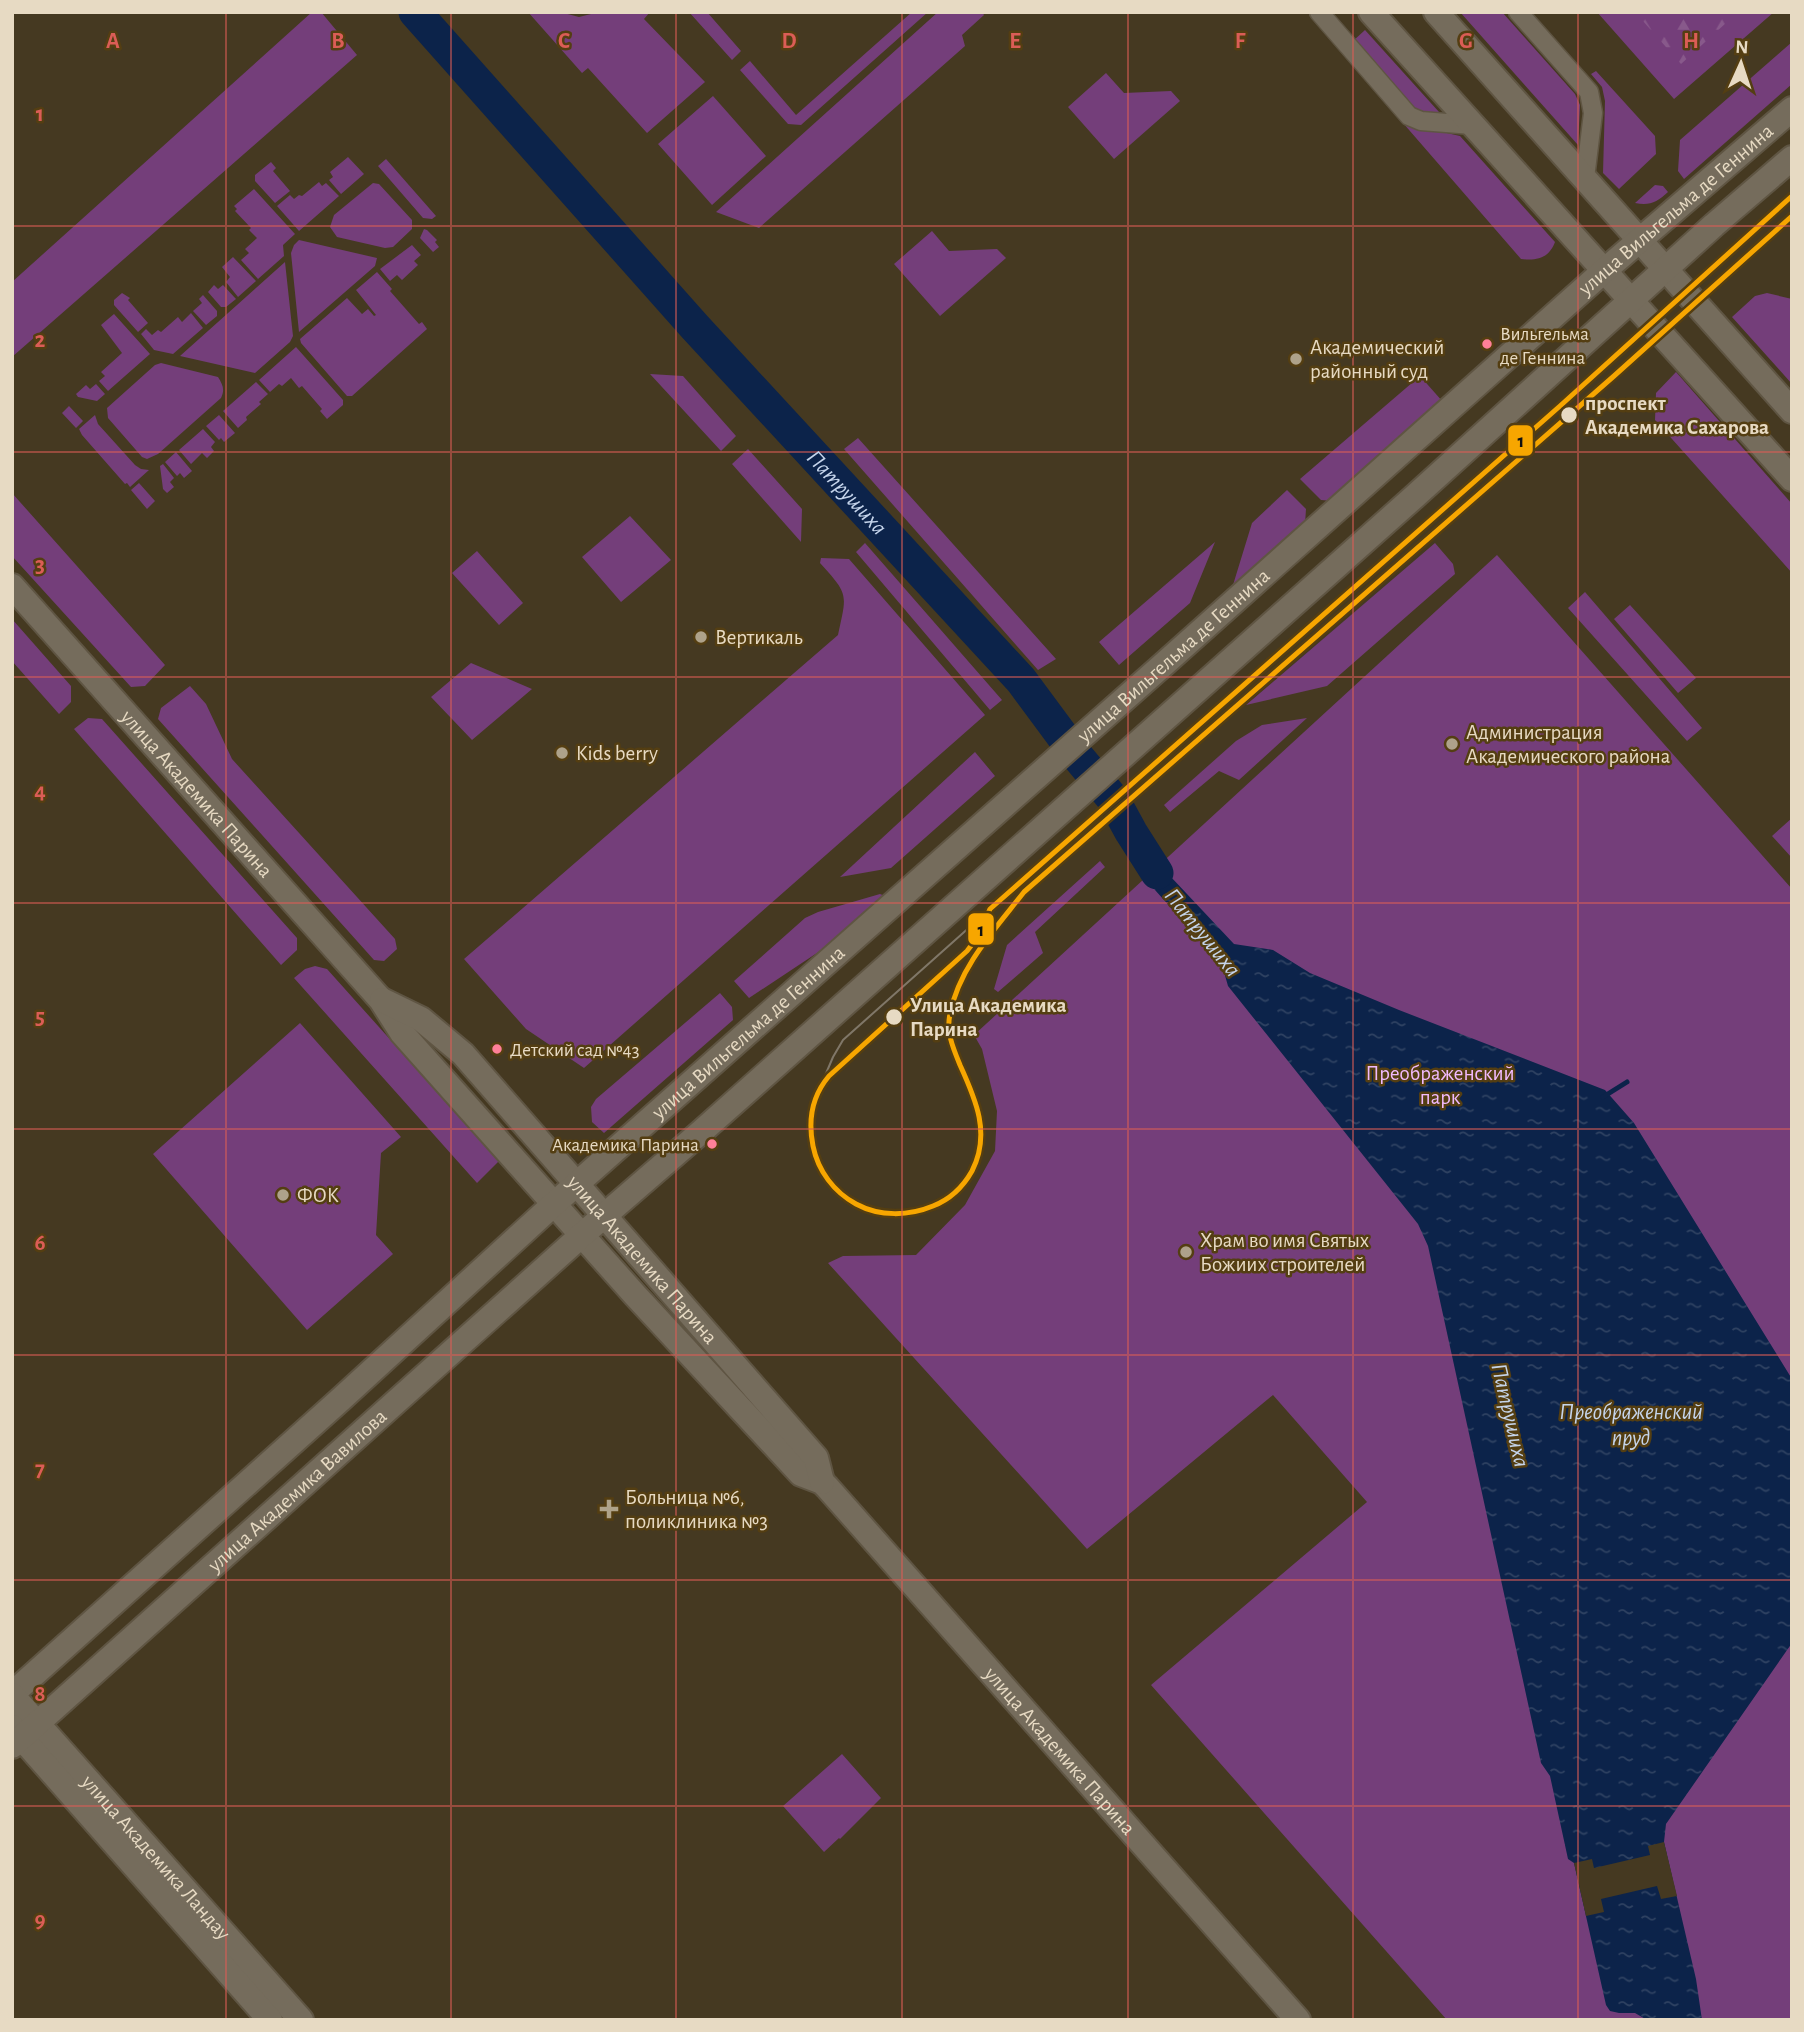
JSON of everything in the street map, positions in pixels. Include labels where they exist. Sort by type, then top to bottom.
[{"type":"street","points":[[1319,12],[1409,116],[1421,121],[1472,125]]},
{"type":"street","points":[[1371,12],[1792,479]]},
{"type":"street","points":[[1436,12],[1792,411]]},
{"type":"street","points":[[1518,12],[1589,92],[1593,113],[1585,178]]},
{"type":"street","name":"улица Вильгельма де Геннина","points":[[554,1204],[1605,270],[1792,109]]},
{"type":"street","name":"улица Вильгельма де Геннина","points":[[582,1235],[1414,497],[1630,299],[1792,159]]},
{"type":"street","name":"улица Академика Парина","points":[[12,586],[381,1000],[402,1033],[582,1235],[801,1474],[822,1482]]},
{"type":"street","name":"улица Академика Парина","points":[[381,1000],[421,1019],[463,1054],[816,1458],[822,1482],[1298,2020]]},
{"type":"street","name":"улица Академика Вавилова","points":[[12,1695],[554,1204]]},
{"type":"street","name":"улица Академика Вавилова","points":[[21,1734],[582,1235]]},
{"type":"street","name":"улица Академика Ландау","points":[[12,1695],[21,1734],[270,2020]]},
{"type":"street","name":"улица Академика Ландау","points":[[21,1734],[301,2020]]},
{"type":"green space","points":[[312,12],[321,12],[357,55],[12,357],[12,282]]},
{"type":"green space","points":[[528,12],[560,12],[579,17],[599,12],[650,12],[644,19],[705,82],[647,133],[588,68],[582,73]]},
{"type":"green space","points":[[689,12],[707,12],[741,51],[732,60]]},
{"type":"green space","points":[[912,12],[928,12],[801,125],[788,124],[740,70],[750,61],[796,115]]},
{"type":"green space","points":[[938,12],[982,12],[984,15],[962,35],[965,46],[759,228],[716,212]]},
{"type":"green space","points":[[1460,12],[1502,12],[1575,94],[1580,105],[1578,145]]},
{"type":"green space","points":[[1597,12],[1774,12],[1674,99]]},
{"type":"green space","points":[[1635,12],[1738,12],[1681,64]]},
{"type":"green space","points":[[1365,30],[1439,112],[1423,112],[1412,107],[1353,41]]},
{"type":"green space","points":[[1792,42],[1792,84],[1684,179],[1678,171],[1680,140]]},
{"type":"green space","points":[[1596,71],[1655,136],[1656,154],[1619,189],[1603,173],[1605,101],[1602,87],[1591,74]]},
{"type":"green space","points":[[1106,73],[1124,93],[1171,91],[1180,101],[1114,159],[1068,107]]},
{"type":"green space","points":[[713,96],[766,156],[712,205],[658,144]]},
{"type":"green space","points":[[1403,123],[1460,136],[1555,242],[1549,252],[1537,259],[1521,259]]},
{"type":"green space","points":[[348,157],[364,174],[341,194],[329,180],[333,177],[330,172]]},
{"type":"green space","points":[[386,159],[436,216],[432,219],[423,218],[378,166]]},
{"type":"green space","points":[[271,162],[276,168],[273,171],[290,191],[275,203],[255,181],[255,175]]},
{"type":"green space","points":[[319,182],[322,186],[326,183],[339,196],[299,231],[277,206],[290,195],[294,199],[302,196]]},
{"type":"green space","points":[[373,183],[379,184],[412,220],[412,229],[393,247],[385,248],[337,237],[330,227],[334,215]]},
{"type":"green space","points":[[1655,185],[1663,186],[1668,192],[1653,202],[1635,203]]},
{"type":"green space","points":[[254,189],[295,234],[283,245],[284,256],[258,279],[241,260],[249,253],[245,249],[257,238],[235,211],[237,209],[234,206]]},
{"type":"green space","points":[[424,229],[437,240],[435,242],[439,247],[433,252],[420,238]]},
{"type":"green space","points":[[932,231],[949,251],[997,249],[1006,258],[940,316],[894,264]]},
{"type":"green space","points":[[299,240],[377,258],[375,266],[299,332],[291,253]]},
{"type":"green space","points":[[412,245],[421,255],[414,261],[418,265],[402,280],[397,275],[390,281],[380,269]]},
{"type":"green space","points":[[233,257],[256,281],[238,297],[226,282],[230,277],[222,267]]},
{"type":"green space","points":[[285,262],[293,336],[290,342],[255,373],[180,356]]},
{"type":"green space","points":[[377,272],[392,289],[390,291],[419,324],[422,322],[427,329],[352,396],[347,396],[300,339],[347,298],[362,314],[368,309],[376,315],[356,290]]},
{"type":"green space","points":[[214,285],[218,289],[223,285],[236,299],[226,307],[221,307],[208,292]]},
{"type":"green space","points":[[122,293],[130,298],[128,300],[148,323],[138,332],[114,305],[114,300]]},
{"type":"green space","points":[[1767,293],[1792,299],[1792,384],[1732,317],[1755,296]]},
{"type":"green space","points":[[203,295],[217,311],[217,316],[206,325],[193,311],[202,303],[199,299]]},
{"type":"green space","points":[[191,313],[203,328],[173,354],[154,350],[141,334],[146,329],[152,335],[158,330],[161,332],[178,317],[182,322]]},
{"type":"green space","points":[[114,314],[150,354],[108,391],[99,381],[105,376],[101,372],[122,353],[101,325]]},
{"type":"green space","points":[[296,347],[343,400],[343,405],[327,419],[302,386],[299,388],[291,378],[270,392],[259,380]]},
{"type":"green space","points":[[161,363],[218,377],[223,392],[221,398],[158,454],[147,459],[142,457],[108,418],[107,408],[155,365]]},
{"type":"green space","points":[[1676,372],[1792,504],[1792,573],[1655,420],[1656,393]]},
{"type":"green space","points":[[650,374],[683,376],[736,436],[721,451]]},
{"type":"green space","points":[[1420,376],[1443,402],[1333,501],[1321,500],[1300,479]]},
{"type":"green space","points":[[256,382],[268,394],[238,428],[223,411]]},
{"type":"green space","points":[[96,384],[105,394],[97,401],[78,397],[76,394],[86,385],[90,389]]},
{"type":"green space","points":[[69,406],[83,421],[76,428],[62,413]]},
{"type":"green space","points":[[95,415],[98,424],[135,465],[149,470],[130,487],[79,429]]},
{"type":"green space","points":[[219,415],[235,433],[224,442],[206,426]]},
{"type":"green space","points":[[203,429],[215,442],[211,447],[214,451],[207,458],[202,453],[191,464],[179,450]]},
{"type":"green space","points":[[858,438],[1056,659],[1038,670],[844,449]]},
{"type":"green space","points":[[748,449],[802,509],[801,542],[732,464]]},
{"type":"green space","points":[[176,452],[192,471],[184,478],[180,473],[177,476],[165,462]]},
{"type":"green space","points":[[163,464],[174,478],[170,482],[174,487],[167,493],[163,489],[160,466]]},
{"type":"green space","points":[[139,483],[155,501],[147,509],[131,490]]},
{"type":"green space","points":[[1287,490],[1306,509],[1305,524],[1233,585],[1252,523]]},
{"type":"green space","points":[[12,493],[165,665],[145,686],[131,687],[12,556]]},
{"type":"green space","points":[[630,516],[671,560],[621,602],[582,557]]},
{"type":"green space","points":[[1215,542],[1190,603],[1119,665],[1099,642]]},
{"type":"green space","points":[[865,543],[1002,700],[990,710],[856,552]]},
{"type":"green space","points":[[1435,543],[1453,564],[1455,574],[1327,686],[1246,705]]},
{"type":"green space","points":[[477,551],[523,603],[499,625],[452,573]]},
{"type":"green space","name":"Преображенский парк","points":[[1497,555],[1792,889],[1792,2020],[1447,2020],[1151,1685],[1367,1502],[1273,1395],[1087,1549],[828,1263],[843,1256],[916,1255],[965,1205],[995,1151],[997,1111],[982,1049],[974,1035]]},
{"type":"green space","points":[[821,558],[849,559],[985,715],[584,1068],[526,1029],[464,959],[838,635],[843,595],[820,563]]},
{"type":"green space","points":[[1585,592],[1702,728],[1687,741],[1568,608]]},
{"type":"green space","points":[[1630,605],[1696,678],[1678,693],[1614,619]]},
{"type":"green space","points":[[12,619],[71,686],[71,702],[59,714],[12,661]]},
{"type":"green space","points":[[471,663],[532,689],[472,740],[431,697]]},
{"type":"green space","points":[[190,686],[206,704],[232,759],[395,939],[397,949],[384,961],[374,960],[158,719],[161,708]]},
{"type":"green space","points":[[88,718],[102,719],[297,938],[297,950],[281,965],[74,729]]},
{"type":"green space","points":[[1307,718],[1239,780],[1219,771],[1170,812],[1164,805],[1236,741],[1262,725]]},
{"type":"green space","points":[[975,752],[995,776],[891,868],[840,877]]},
{"type":"green space","points":[[1792,818],[1792,858],[1772,836]]},
{"type":"green space","points":[[1100,861],[1105,867],[1035,932],[1043,953],[998,992],[994,989],[1007,945]]},
{"type":"green space","points":[[880,894],[885,896],[835,941],[749,998],[734,981],[805,918]]},
{"type":"green space","points":[[315,966],[327,969],[499,1161],[477,1183],[294,978],[305,969]]},
{"type":"green space","points":[[720,993],[732,1007],[733,1020],[604,1133],[592,1122],[591,1107],[596,1099]]},
{"type":"green space","name":"ФОК","points":[[300,1023],[401,1137],[381,1153],[376,1235],[393,1254],[307,1330],[153,1154]]},
{"type":"green space","points":[[842,1754],[881,1798],[824,1852],[783,1806]]},
{"type":"water","name":"Преображенский пруд","points":[[1141,827],[1171,877],[1234,944],[1273,950],[1310,973],[1605,1090],[1634,1123],[1792,1379],[1792,1643],[1666,1824],[1664,1842],[1696,1979],[1702,2020],[1647,2020],[1635,2013],[1610,2011],[1606,2005],[1574,1863],[1568,1859],[1550,1776],[1541,1763],[1428,1246],[1418,1224],[1228,986],[1222,965],[1155,890],[1121,844]]},
{"type":"pier","points":[[1664,1842],[1677,1896],[1661,1899],[1657,1886],[1601,1899],[1604,1912],[1586,1916],[1574,1863],[1592,1859],[1594,1868],[1650,1855],[1648,1846]]},
{"type":"waterway","name":"Патрушиха","points":[[415,12],[695,327],[1021,680],[1113,799],[1157,873]]},
{"type":"waterway","points":[[1603,1097],[1627,1082]]},
{"type":"tram line","points":[[819,1090],[843,1040],[990,909]]},
{"type":"transit line","name":"1","points":[[1792,196],[1560,406],[990,909],[977,938],[967,951],[823,1084],[815,1100],[811,1118],[813,1146],[823,1172],[834,1187],[856,1204],[894,1214],[933,1206],[951,1196],[960,1187],[978,1157],[981,1130],[976,1104],[951,1040],[950,1014],[961,980],[970,964],[1024,892],[1614,376],[1792,216]]},
{"type":"place","name":"Вильгельма де Геннина","points":[[1487,344]]},
{"type":"place","name":"Академический районный суд","points":[[1296,359]]},
{"type":"place","name":"проспект Академика Сахарова","points":[[1569,415]]},
{"type":"place","name":"Вертикаль","points":[[701,637]]},
{"type":"place","name":"Администрация Академического района","points":[[1452,744]]},
{"type":"place","name":"Kids berry","points":[[562,753]]},
{"type":"place","name":"Улица Академика Парина","points":[[894,1017]]},
{"type":"place","name":"Детский сад №43","points":[[497,1049]]},
{"type":"place","name":"Академика Парина","points":[[712,1144]]},
{"type":"place","name":"ФОК","points":[[283,1195]]},
{"type":"place","name":"Храм во имя Святых Божиих строителей","points":[[1186,1252]]},
{"type":"place","name":"Больница №6, поликлиника №3","points":[[609,1509]]}]
